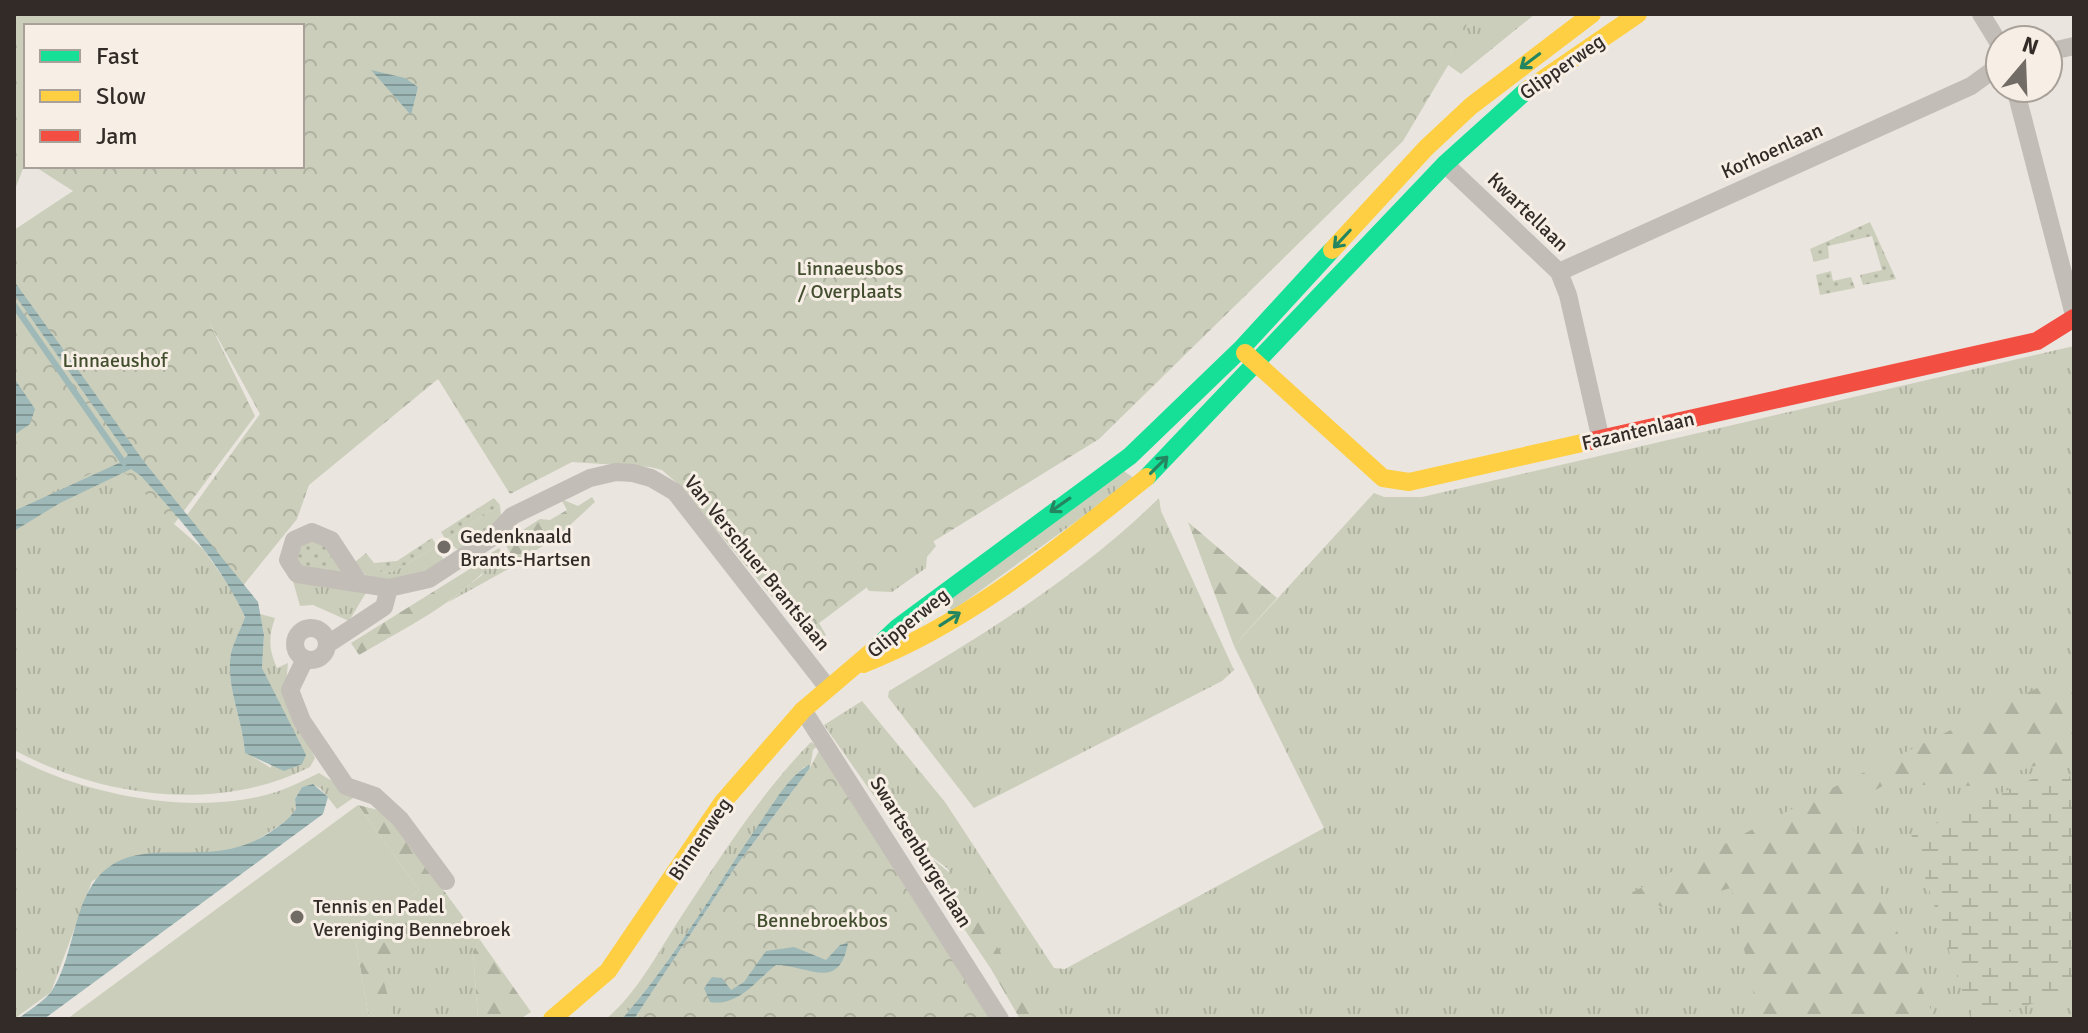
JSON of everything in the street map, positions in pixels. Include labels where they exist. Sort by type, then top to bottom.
[{"type":"street","name":"Glipperweg","points":[[856,667],[880,641],[907,620],[1130,456],[1241,349],[1426,148],[1471,106],[1592,14]]},
{"type":"street","name":"Glipperweg","points":[[856,667],[907,647],[1033,567],[1151,474],[1445,164],[1488,123],[1529,88],[1638,14]]},
{"type":"street","name":"Korhoenlaan","points":[[1559,272],[1971,86],[1984,77]]},
{"type":"street","points":[[2019,104],[2074,316]]},
{"type":"street","points":[[1471,106],[1488,123]]},
{"type":"street","points":[[1426,148],[1445,164]]},
{"type":"street","name":"Kwartellaan","points":[[1445,164],[1559,272],[1568,295],[1601,440]]},
{"type":"street","name":"Fazantenlaan","points":[[1241,349],[1370,470],[1394,480],[1423,480],[2037,341],[2074,316]]},
{"type":"street","name":"Van Verschuer Brantslaan","points":[[358,581],[389,588],[429,579],[493,537],[512,516],[577,483],[616,472],[633,473],[651,478],[675,492],[828,688]]},
{"type":"street","points":[[328,644],[318,630],[304,630],[296,641],[299,655],[305,659],[319,659],[328,644],[384,607],[389,588]]},
{"type":"street","points":[[305,659],[290,690],[302,721],[327,762],[346,786],[375,796],[400,819],[446,881]]},
{"type":"street","name":"Binnenweg","points":[[552,1019],[608,971],[722,803],[803,710],[856,667]]},
{"type":"street","name":"Swartsenburgerlaan","points":[[803,710],[1000,1019]]},
{"type":"green space","name":"Linnaeusbos / Overplaats","points":[[14,14],[1470,14],[1459,47],[1403,141],[1099,439],[905,559],[819,623],[826,635],[815,648],[677,483],[662,470],[572,462],[510,494],[438,379],[309,485],[297,519],[241,588],[185,518],[260,414],[209,322],[255,416],[174,524],[115,462],[14,510],[14,230],[73,191],[37,168],[304,168],[304,24],[24,24],[24,166],[14,192]]},
{"type":"green space","points":[[1468,14],[1535,14],[1461,74],[1437,57]]},
{"type":"green space","points":[[1870,222],[1896,279],[1863,285],[1860,275],[1882,270],[1872,236],[1828,246],[1829,258],[1814,262],[1810,249]]},
{"type":"green space","points":[[1831,271],[1833,281],[1851,277],[1855,288],[1820,295],[1816,275]]},
{"type":"green space","points":[[2074,346],[2074,1019],[1038,1019],[947,868],[900,833],[824,725],[862,701],[945,802],[1054,968],[1065,969],[1324,828],[1234,646],[1374,493],[1384,497],[1422,497]]},
{"type":"green space","points":[[70,399],[174,524],[203,549],[234,593],[245,618],[231,653],[230,678],[245,752],[271,768],[277,699],[262,668],[264,635],[260,614],[275,618],[270,637],[272,655],[277,668],[288,663],[285,694],[315,758],[310,767],[275,781],[238,790],[161,794],[123,789],[85,779],[14,750],[14,498]]},
{"type":"green space","points":[[1121,469],[1135,479],[952,611],[945,602]]},
{"type":"green space","points":[[592,497],[595,502],[557,537],[516,563],[504,542],[540,519],[550,520],[567,510],[561,499],[578,506]]},
{"type":"green space","points":[[494,498],[500,505],[446,540],[441,532]]},
{"type":"green space","points":[[1159,498],[1161,511],[1234,670],[1222,681],[974,808],[888,697],[889,691],[995,626],[1064,578]]},
{"type":"green space","points":[[500,505],[501,516],[487,532],[458,550],[446,540]]},
{"type":"green space","points":[[1188,522],[1277,598],[1234,646]]},
{"type":"green space","points":[[432,538],[437,546],[395,571],[382,573],[374,563],[397,561]]},
{"type":"green space","points":[[932,539],[936,546],[927,557],[926,568],[892,592],[869,591],[855,570]]},
{"type":"green space","points":[[308,541],[323,541],[352,578],[309,572],[297,563],[297,551]]},
{"type":"green space","points":[[437,546],[444,561],[417,579],[370,581],[355,562],[366,553],[382,573],[395,571]]},
{"type":"green space","points":[[499,548],[512,567],[447,603],[482,575],[488,557],[478,561]]},
{"type":"green space","points":[[489,557],[491,564],[462,591],[359,655],[351,643]]},
{"type":"green space","points":[[293,581],[367,591],[349,621],[313,605],[300,606]]},
{"type":"green space","points":[[2074,670],[2074,754],[1969,786],[1886,784],[1844,808],[1935,1019],[1759,1019],[1731,888],[1662,907],[1631,893],[1828,790]]},
{"type":"green space","name":"Bennebroekbos","points":[[825,739],[1004,1019],[634,1019],[736,866],[810,768]]},
{"type":"green space","points":[[811,742],[817,746],[813,750],[810,768],[804,767],[782,792],[657,976],[622,1019],[606,1019],[637,985],[757,805]]},
{"type":"green space","points":[[14,757],[75,783],[144,799],[214,803],[248,799],[279,791],[319,773],[356,796],[337,809],[321,789],[313,784],[302,787],[295,799],[296,809],[289,819],[248,846],[212,854],[151,855],[92,881],[51,992],[14,1019]]},
{"type":"green space","points":[[2065,764],[2074,788],[2074,989],[1988,1019],[1971,1019],[1911,834]]},
{"type":"green space","points":[[358,805],[386,812],[450,899],[380,967],[394,1019],[369,1019],[356,943],[419,890]]},
{"type":"green space","name":"Tennis en Padel Vereniging Bennebroek","points":[[358,805],[419,890],[356,943],[369,1019],[67,1019]]},
{"type":"green space","points":[[900,833],[960,881],[1038,1019],[1020,1019],[991,969]]},
{"type":"green space","points":[[450,899],[480,940],[473,951],[478,1019],[394,1019],[379,967]]},
{"type":"green space","points":[[480,940],[531,1012],[520,1019],[478,1019],[473,951]]},
{"type":"water","points":[[371,70],[405,78],[418,87],[411,115]]},
{"type":"water","points":[[14,281],[145,463],[258,602],[264,635],[262,668],[306,755],[302,764],[284,771],[245,753],[230,665],[232,648],[245,617],[212,560],[141,476],[131,469],[60,503],[14,531],[14,511],[119,463],[128,455],[14,294]]},
{"type":"water","points":[[14,378],[35,409],[30,424],[14,435]]},
{"type":"water","points":[[809,765],[810,768],[736,866],[634,1019],[622,1019],[676,949],[780,793]]},
{"type":"water","points":[[313,784],[328,797],[323,814],[44,1019],[18,1019],[51,992],[60,976],[90,888],[101,874],[115,863],[132,856],[228,850],[248,844],[287,819],[296,809],[295,799],[302,787]]},
{"type":"water","points":[[848,943],[844,958],[830,972],[776,965],[746,991],[720,1002],[710,1002],[704,988],[712,977],[722,978],[731,990],[744,982],[766,951],[794,947],[826,960],[840,945]]},
{"type":"waterway","points":[[14,305],[124,463]]},
{"type":"traffic: fast","points":[[1147,477],[1445,164],[1527,90]]},
{"type":"traffic: fast","points":[[877,647],[897,628],[1130,456],[1241,349],[1332,250]]},
{"type":"traffic: slow","points":[[1332,250],[1426,148],[1471,106],[1592,14]]},
{"type":"traffic: slow","points":[[1527,90],[1638,14]]},
{"type":"traffic: slow","points":[[1245,353],[1383,478],[1409,482],[1591,441]]},
{"type":"traffic: slow","points":[[863,664],[902,647],[976,605],[1046,556],[1147,477]]},
{"type":"traffic: slow","points":[[552,1019],[608,971],[722,803],[803,710],[877,647]]},
{"type":"traffic: jam","points":[[1591,441],[2037,341],[2074,318]]},
{"type":"place","name":"Gedenknaald Brants-Hartsen","points":[[444,547]]},
{"type":"place","name":"Tennis en Padel Vereniging Bennebroek","points":[[297,917]]},
{"type":"park label","name":"Linnaeushof","points":[[115,360]]}]
